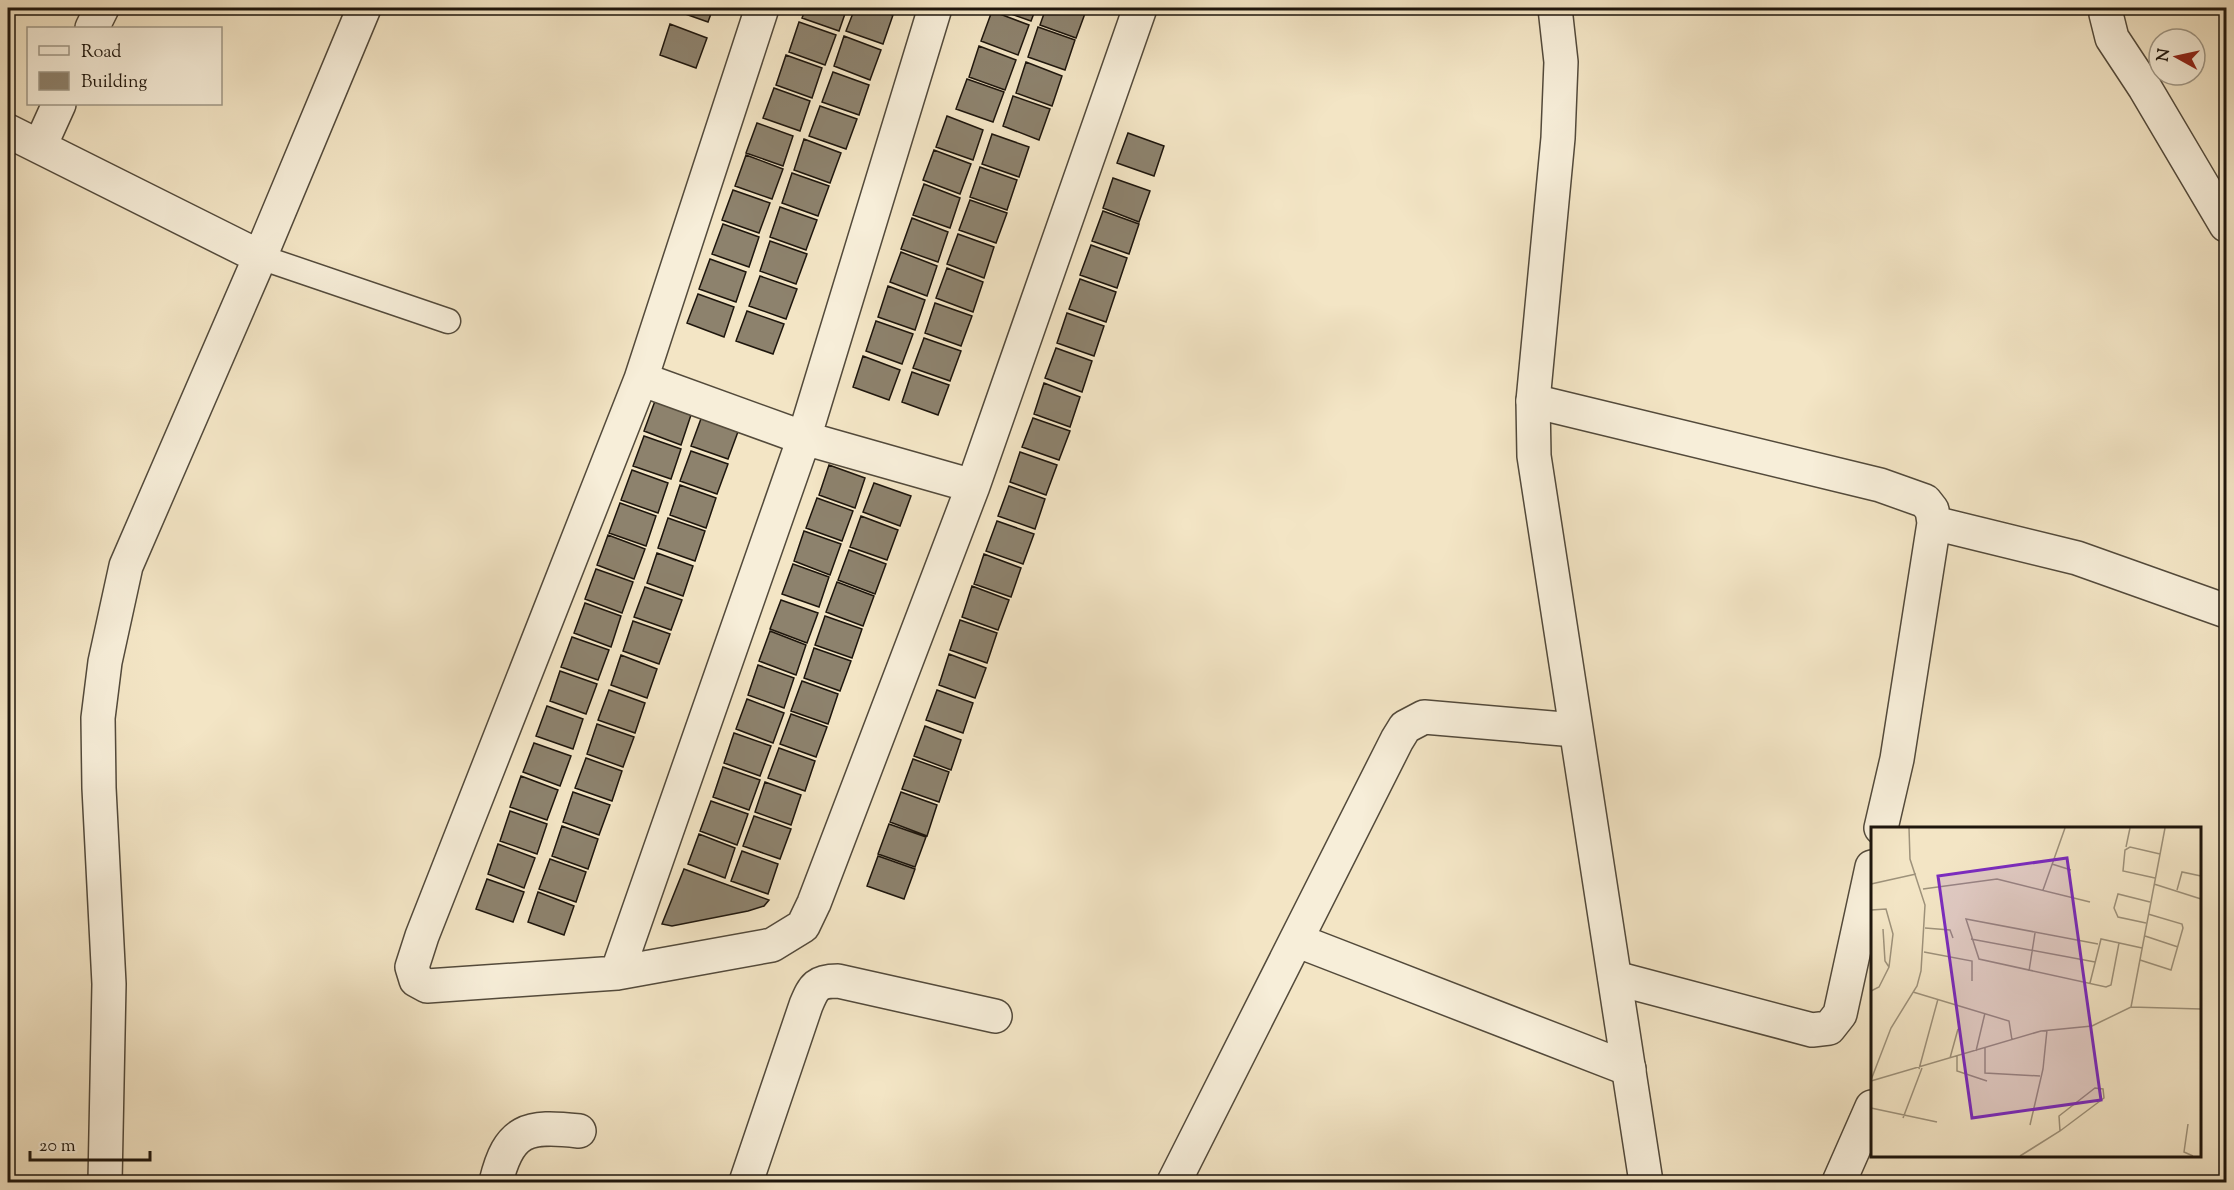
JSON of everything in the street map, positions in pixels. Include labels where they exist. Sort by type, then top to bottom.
[{"type":"street","points":[[92,27],[102,8]]},
{"type":"street","points":[[105,1182],[109,984],[98,729],[105,662],[126,566],[260,257],[364,8]]},
{"type":"street","points":[[762,8],[641,379],[422,936],[412,967],[416,980],[427,986],[617,973],[772,945],[803,926],[814,903],[973,486],[1140,8]]},
{"type":"street","points":[[617,973],[804,438],[935,8]]},
{"type":"street","points":[[1555,8],[1561,62],[1558,138],[1533,401],[1534,456],[1646,1182]]},
{"type":"street","points":[[2107,8],[2106,14],[2112,38],[2151,98],[2226,225]]},
{"type":"street","points":[[40,146],[59,105]]},
{"type":"street","points":[[8,130],[260,257]]},
{"type":"street","points":[[641,379],[804,438],[973,486]]},
{"type":"street","points":[[1533,401],[1880,485],[1925,501],[1932,510],[1934,523],[1897,759],[1881,827]]},
{"type":"street","points":[[1934,523],[2077,558],[2226,611]]},
{"type":"street","points":[[1174,1182],[1397,740],[1406,727],[1424,717],[1575,730]]},
{"type":"street","points":[[1615,978],[1812,1030],[1829,1028],[1839,1014],[1871,871]]},
{"type":"street","points":[[1296,940],[1629,1069]]},
{"type":"street","points":[[746,1182],[812,989],[824,981],[838,981],[995,1016]]},
{"type":"street","points":[[1839,1182],[1871,1109]]},
{"type":"street","points":[[496,1182],[507,1147],[526,1131],[549,1127],[579,1131]]},
{"type":"lane","points":[[260,257],[448,321]]},
{"type":"building","points":[[671,8],[713,8],[708,22]]},
{"type":"building","points":[[806,8],[847,8],[839,31],[802,18]]},
{"type":"building","points":[[855,8],[873,8],[893,15],[883,44],[846,31]]},
{"type":"building","points":[[994,8],[1036,8],[1031,21]]},
{"type":"building","points":[[1046,8],[1087,8],[1076,38],[1040,25]]},
{"type":"building","points":[[992,11],[1029,25],[1018,55],[981,41]]},
{"type":"building","points":[[799,22],[836,35],[825,65],[789,52]]},
{"type":"building","points":[[670,24],[707,38],[696,68],[660,55]]},
{"type":"building","points":[[1038,27],[1075,40],[1065,70],[1028,57]]},
{"type":"building","points":[[844,36],[881,50],[870,80],[834,66]]},
{"type":"building","points":[[979,46],[1016,60],[1005,90],[969,77]]},
{"type":"building","points":[[786,55],[822,68],[812,98],[776,85]]},
{"type":"building","points":[[1026,62],[1062,76],[1052,106],[1016,93]]},
{"type":"building","points":[[833,72],[869,85],[859,115],[822,102]]},
{"type":"building","points":[[967,79],[1004,92],[993,122],[956,109]]},
{"type":"building","points":[[774,88],[810,101],[800,131],[763,118]]},
{"type":"building","points":[[1013,96],[1050,109],[1039,140],[1003,126]]},
{"type":"building","points":[[820,106],[857,119],[846,149],[809,136]]},
{"type":"building","points":[[947,116],[983,130],[973,160],[936,147]]},
{"type":"building","points":[[757,123],[793,136],[783,166],[746,153]]},
{"type":"building","points":[[1128,133],[1164,146],[1154,176],[1117,163]]},
{"type":"building","points":[[992,134],[1029,147],[1019,177],[982,164]]},
{"type":"building","points":[[804,139],[841,153],[830,183],[794,170]]},
{"type":"building","points":[[934,150],[971,164],[960,194],[923,180]]},
{"type":"building","points":[[746,155],[783,169],[772,199],[735,186]]},
{"type":"building","points":[[980,167],[1017,180],[1007,210],[970,197]]},
{"type":"building","points":[[792,173],[829,186],[818,216],[782,203]]},
{"type":"building","points":[[1113,178],[1150,191],[1139,222],[1103,208]]},
{"type":"building","points":[[924,184],[960,198],[950,228],[913,215]]},
{"type":"building","points":[[733,190],[770,203],[759,233],[722,220]]},
{"type":"building","points":[[970,200],[1007,213],[996,243],[959,230]]},
{"type":"building","points":[[780,207],[817,220],[806,250],[770,237]]},
{"type":"building","points":[[1103,211],[1139,224],[1129,254],[1092,241]]},
{"type":"building","points":[[912,218],[948,232],[938,262],[901,249]]},
{"type":"building","points":[[723,224],[759,237],[749,267],[712,254]]},
{"type":"building","points":[[958,234],[994,247],[984,278],[947,264]]},
{"type":"building","points":[[770,241],[807,254],[796,284],[760,271]]},
{"type":"building","points":[[1091,245],[1127,258],[1117,288],[1080,275]]},
{"type":"building","points":[[901,252],[937,266],[927,296],[890,282]]},
{"type":"building","points":[[710,259],[746,272],[736,302],[699,289]]},
{"type":"building","points":[[947,268],[983,282],[973,312],[936,298]]},
{"type":"building","points":[[760,276],[797,289],[786,319],[749,306]]},
{"type":"building","points":[[1080,279],[1116,292],[1106,322],[1069,309]]},
{"type":"building","points":[[888,286],[925,300],[915,330],[878,317]]},
{"type":"building","points":[[698,294],[734,307],[724,337],[687,323]]},
{"type":"building","points":[[935,303],[972,316],[961,346],[925,333]]},
{"type":"building","points":[[747,311],[784,324],[773,354],[736,341]]},
{"type":"building","points":[[1067,313],[1104,326],[1094,356],[1057,343]]},
{"type":"building","points":[[876,321],[913,334],[902,364],[866,351]]},
{"type":"building","points":[[924,338],[961,351],[950,381],[913,368]]},
{"type":"building","points":[[1056,348],[1092,361],[1082,392],[1045,378]]},
{"type":"building","points":[[863,356],[900,370],[889,400],[853,387]]},
{"type":"building","points":[[912,372],[949,385],[938,415],[902,402]]},
{"type":"building","points":[[1044,383],[1080,397],[1070,427],[1034,414]]},
{"type":"building","points":[[655,401],[691,415],[681,445],[644,431]]},
{"type":"building","points":[[702,416],[739,429],[728,459],[691,446]]},
{"type":"building","points":[[1033,418],[1070,431],[1059,460],[1022,447]]},
{"type":"building","points":[[644,436],[681,449],[671,479],[633,466]]},
{"type":"building","points":[[691,451],[728,464],[717,494],[680,481]]},
{"type":"building","points":[[1020,452],[1057,465],[1046,495],[1010,482]]},
{"type":"building","points":[[829,465],[865,478],[855,508],[819,495]]},
{"type":"building","points":[[632,470],[668,483],[658,513],[621,500]]},
{"type":"building","points":[[874,483],[911,496],[900,526],[863,512]]},
{"type":"building","points":[[680,485],[716,498],[706,528],[670,515]]},
{"type":"building","points":[[1009,486],[1045,499],[1035,529],[998,516]]},
{"type":"building","points":[[817,498],[853,511],[842,541],[806,528]]},
{"type":"building","points":[[620,503],[656,516],[646,546],[609,533]]},
{"type":"building","points":[[861,516],[898,530],[887,560],[850,547]]},
{"type":"building","points":[[668,518],[705,531],[695,561],[658,548]]},
{"type":"building","points":[[997,521],[1034,534],[1023,564],[986,551]]},
{"type":"building","points":[[804,531],[841,544],[830,575],[794,561]]},
{"type":"building","points":[[608,535],[645,549],[634,579],[597,565]]},
{"type":"building","points":[[849,550],[886,564],[875,594],[838,580]]},
{"type":"building","points":[[657,553],[693,566],[683,596],[647,583]]},
{"type":"building","points":[[984,554],[1021,568],[1011,597],[974,584]]},
{"type":"building","points":[[793,564],[829,577],[819,607],[782,594]]},
{"type":"building","points":[[596,569],[633,582],[622,613],[585,599]]},
{"type":"building","points":[[837,582],[874,596],[863,626],[826,612]]},
{"type":"building","points":[[972,586],[1009,600],[998,630],[962,617]]},
{"type":"building","points":[[645,587],[682,600],[671,630],[634,617]]},
{"type":"building","points":[[781,600],[818,613],[807,643],[770,629]]},
{"type":"building","points":[[585,603],[621,616],[611,647],[574,633]]},
{"type":"building","points":[[825,616],[862,629],[852,658],[815,645]]},
{"type":"building","points":[[960,620],[997,633],[987,663],[950,650]]},
{"type":"building","points":[[633,621],[670,634],[659,664],[623,651]]},
{"type":"building","points":[[770,631],[806,645],[796,675],[759,661]]},
{"type":"building","points":[[572,637],[609,650],[598,680],[561,667]]},
{"type":"building","points":[[814,648],[851,661],[840,691],[804,678]]},
{"type":"building","points":[[949,654],[986,668],[975,698],[939,685]]},
{"type":"building","points":[[621,655],[657,669],[647,698],[611,685]]},
{"type":"building","points":[[758,665],[794,678],[784,708],[748,695]]},
{"type":"building","points":[[560,671],[597,684],[586,714],[550,701]]},
{"type":"building","points":[[802,681],[838,694],[828,724],[791,711]]},
{"type":"building","points":[[609,690],[645,703],[635,733],[598,720]]},
{"type":"building","points":[[937,690],[973,703],[963,733],[926,720]]},
{"type":"building","points":[[747,699],[784,713],[773,743],[736,729]]},
{"type":"building","points":[[547,706],[583,719],[573,749],[536,736]]},
{"type":"building","points":[[791,714],[827,727],[816,757],[780,744]]},
{"type":"building","points":[[597,724],[634,737],[623,767],[587,754]]},
{"type":"building","points":[[925,726],[961,740],[951,770],[914,756]]},
{"type":"building","points":[[734,733],[771,746],[760,776],[724,763]]},
{"type":"building","points":[[534,743],[571,756],[560,786],[523,772]]},
{"type":"building","points":[[779,748],[815,761],[805,791],[768,778]]},
{"type":"building","points":[[586,758],[622,771],[612,801],[575,788]]},
{"type":"building","points":[[913,759],[949,772],[939,802],[902,789]]},
{"type":"building","points":[[723,767],[760,780],[749,810],[713,797]]},
{"type":"building","points":[[521,776],[558,790],[547,820],[510,807]]},
{"type":"building","points":[[765,782],[801,795],[791,825],[755,812]]},
{"type":"building","points":[[573,792],[610,805],[599,835],[563,822]]},
{"type":"building","points":[[901,792],[937,805],[927,836],[890,822]]},
{"type":"building","points":[[711,801],[748,814],[737,845],[700,831]]},
{"type":"building","points":[[510,811],[547,824],[537,854],[500,841]]},
{"type":"building","points":[[754,816],[791,829],[780,859],[743,846]]},
{"type":"building","points":[[889,824],[926,837],[915,867],[878,854]]},
{"type":"building","points":[[562,826],[598,839],[588,869],[552,856]]},
{"type":"building","points":[[699,834],[735,848],[725,878],[688,864]]},
{"type":"building","points":[[498,844],[535,858],[524,888],[488,874]]},
{"type":"building","points":[[742,851],[778,864],[768,894],[731,881]]},
{"type":"building","points":[[878,856],[915,869],[904,899],[867,886]]},
{"type":"building","points":[[550,859],[586,872],[576,902],[539,889]]},
{"type":"building","points":[[684,869],[769,900],[764,906],[748,911],[672,926],[662,924]]},
{"type":"building","points":[[487,879],[524,892],[513,922],[476,909]]},
{"type":"building","points":[[538,892],[574,906],[564,935],[528,922]]}]
